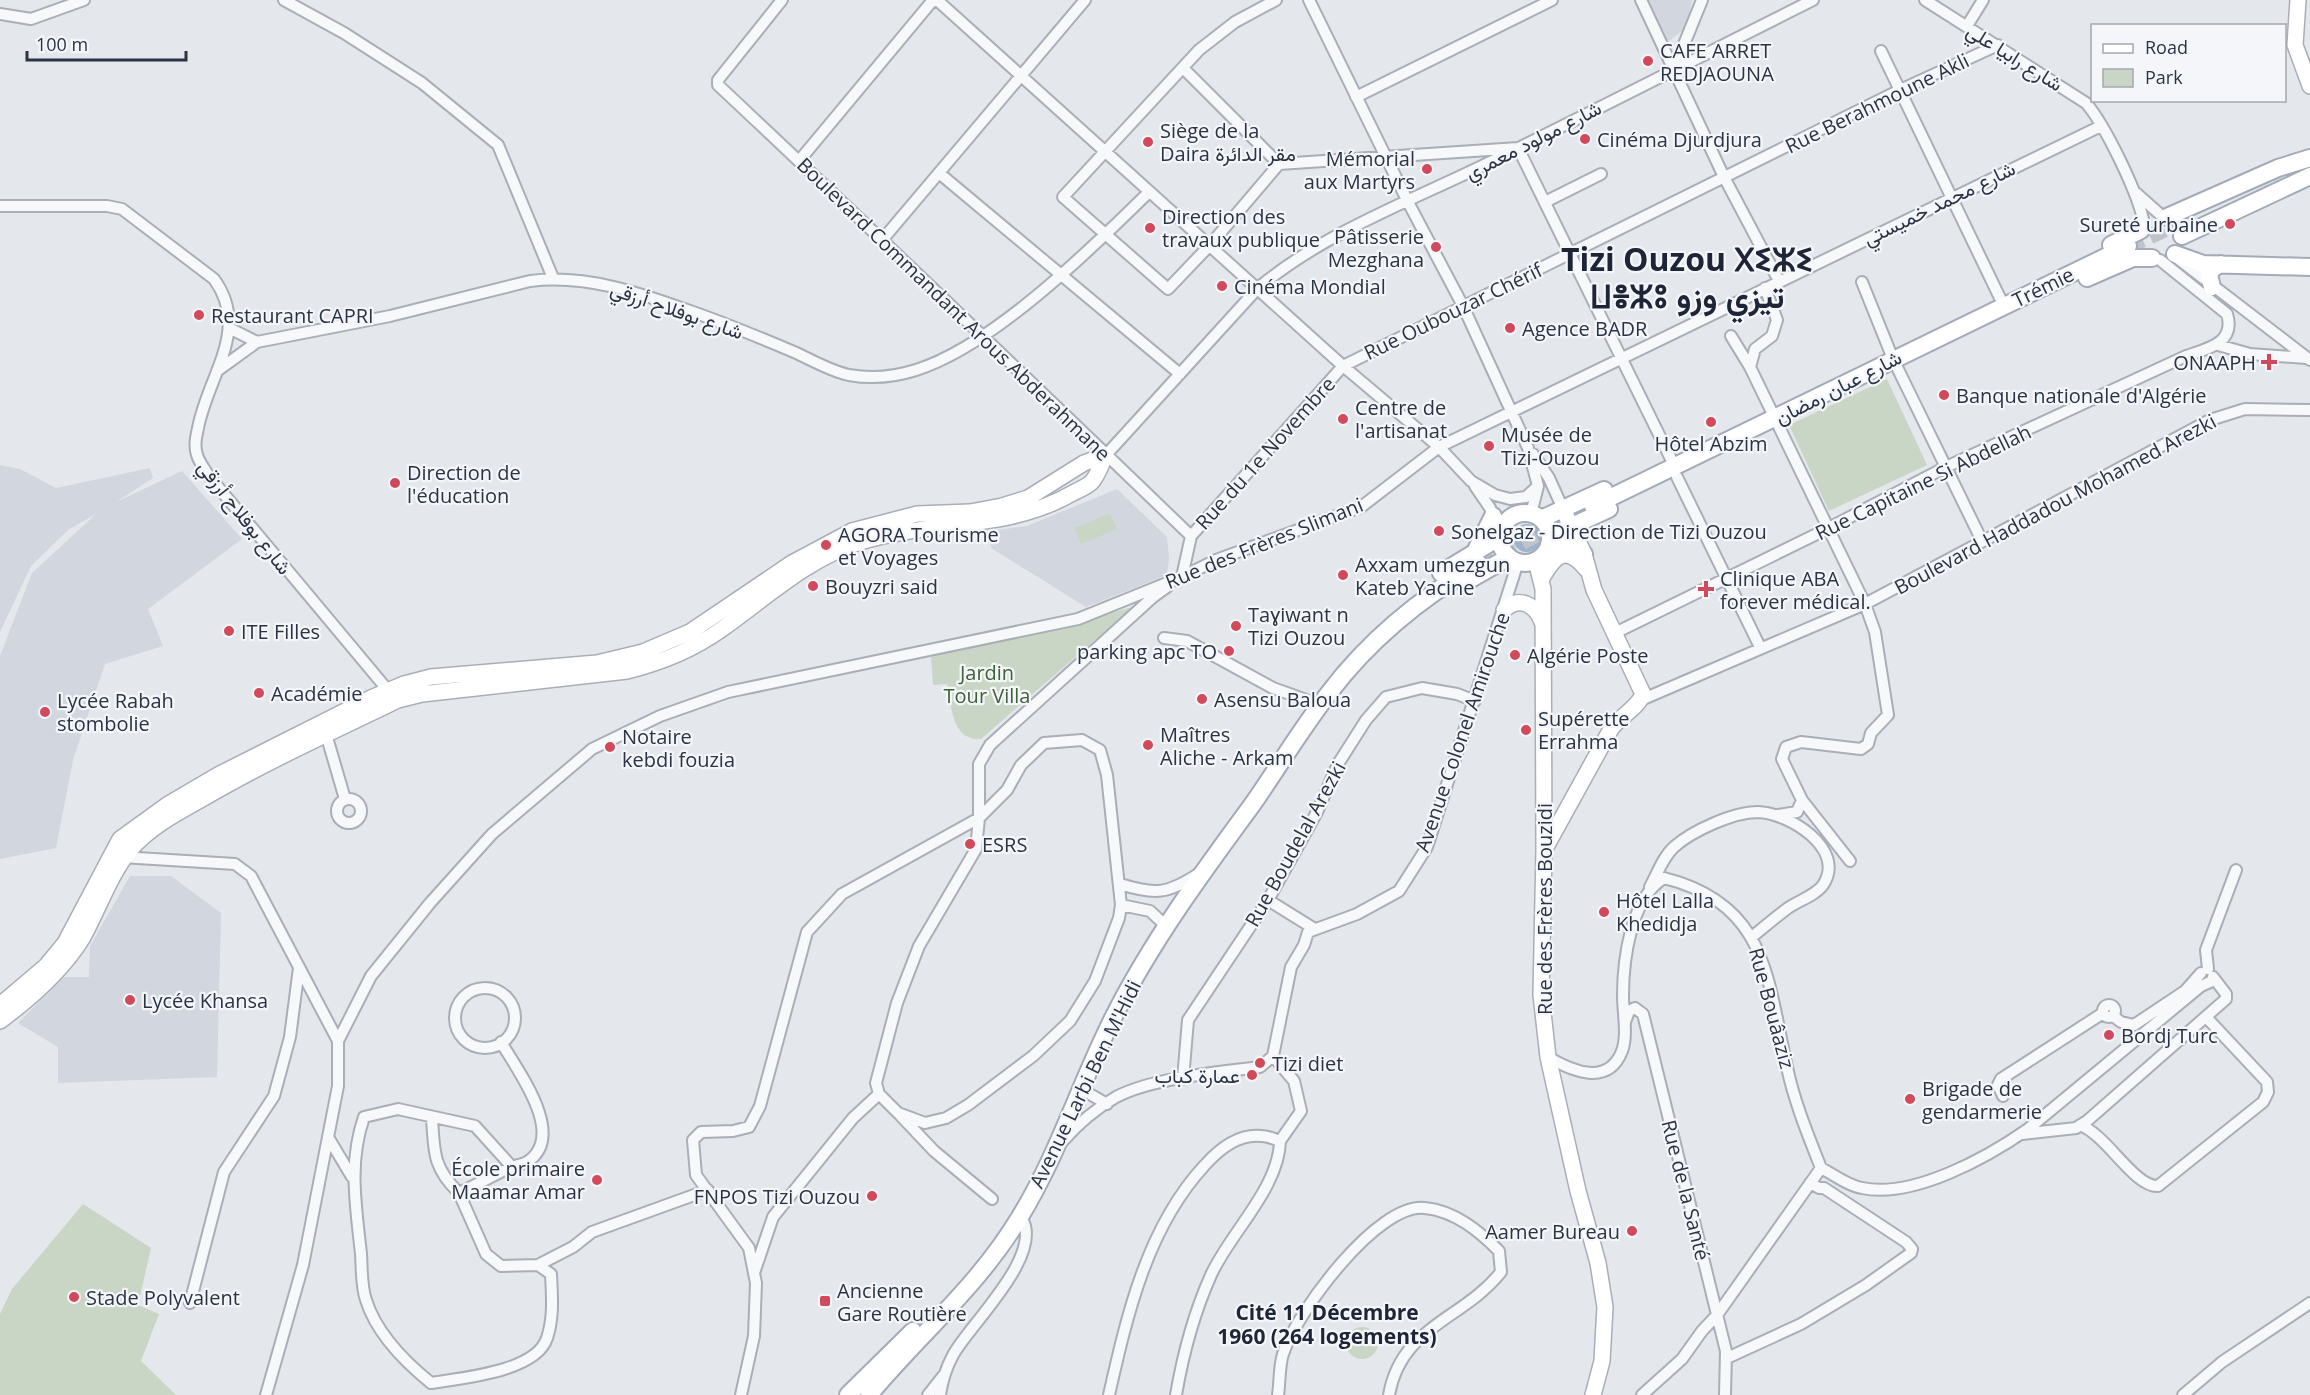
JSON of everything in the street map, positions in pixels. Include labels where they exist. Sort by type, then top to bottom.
[{"type":"main road","points":[[2298,0],[2295,45],[2309,80]]},
{"type":"main road","points":[[1958,327],[1980,308],[2142,228],[2152,218],[2165,217],[2278,168],[2310,158]]},
{"type":"main road","points":[[2190,218],[2278,176],[2310,167]]},
{"type":"main road","points":[[1958,327],[1984,325],[2127,260],[2165,257],[2183,237],[2310,176]]},
{"type":"main road","points":[[2165,217],[2179,226],[2183,237],[2199,255],[2250,264]]},
{"type":"main road","points":[[2142,228],[2141,246],[2165,257],[2197,263],[2310,267]]},
{"type":"main road","name":"Trémie","points":[[1958,327],[2128,246]]},
{"type":"main road","points":[[2212,287],[2209,275],[2213,268],[2220,264]]},
{"type":"main road","name":"شارع عبان رمضان","points":[[1719,447],[1958,327]]},
{"type":"main road","points":[[1719,447],[1700,464],[1677,477],[1571,526],[1550,539],[1545,553],[1536,561],[1514,560],[1503,550],[1500,536],[1504,525],[1521,513],[1536,516],[1563,509],[1671,459],[1692,451],[1719,447]]},
{"type":"main road","points":[[1593,506],[1719,447]]},
{"type":"main road","points":[[0,1005],[46,966],[65,943],[120,839],[166,805],[218,775],[431,676],[597,663],[643,652],[690,632],[792,563],[852,531],[917,514],[970,512],[1029,498],[1084,463],[1106,455]]},
{"type":"main road","points":[[1563,509],[1615,633],[1643,690],[1641,700]]},
{"type":"main road","points":[[1476,558],[1493,516]]},
{"type":"main road","points":[[1536,516],[1550,539],[1571,544],[1585,562]]},
{"type":"main road","name":"Avenue Larbi Ben M'Hidi","points":[[883,1395],[969,1297],[984,1270],[1021,1216],[1054,1150],[1115,1015],[1166,927],[1309,720],[1351,666],[1383,632],[1500,536]]},
{"type":"main road","points":[[1542,578],[1553,559],[1562,555],[1585,562]]},
{"type":"main road","name":"Avenue Larbi Ben M'Hidi","points":[[1309,720],[1312,702],[1335,669],[1364,637],[1413,593],[1476,558]]},
{"type":"main road","name":"Avenue Larbi Ben M'Hidi","points":[[1309,720],[1328,707],[1356,673],[1400,631],[1456,588],[1514,560]]},
{"type":"main road","name":"Rue des Frères Bouzidi","points":[[1536,561],[1542,578],[1543,625],[1544,850],[1541,995],[1548,1057],[1578,1191],[1598,1263],[1605,1307],[1602,1361],[1593,1395]]},
{"type":"main road","points":[[1504,610],[1512,604],[1527,604],[1536,610],[1543,625]]},
{"type":"main road","points":[[0,1021],[51,978],[75,947],[125,858],[144,835],[173,815],[326,734],[392,696]]},
{"type":"main road","name":"Boulevard Haddadou Mohamed Arezki","points":[[1544,850],[1615,723],[1641,700]]},
{"type":"main road","name":"Avenue Larbi Ben M'Hidi","points":[[848,1395],[966,1280],[984,1270]]},
{"type":"main road","name":"Avenue Larbi Ben M'Hidi","points":[[869,1395],[984,1270]]},
{"type":"street","points":[[0,14],[31,18],[84,0]]},
{"type":"street","points":[[284,0],[344,33],[422,83],[498,146],[552,278]]},
{"type":"street","name":"Boulevard Commandant Arous Abderahmane","points":[[782,0],[717,82],[1191,536]]},
{"type":"street","points":[[799,160],[935,0],[1343,366],[1439,447],[1471,481],[1493,516],[1500,536]]},
{"type":"street","points":[[883,239],[1085,0]]},
{"type":"street","points":[[1276,0],[1217,34],[1064,197],[1105,236],[1168,289],[1210,245],[1279,164],[1518,148],[1571,253],[1620,360],[1671,459]]},
{"type":"street","points":[[1309,0],[1385,157],[1463,306],[1528,448],[1538,486],[1536,516]]},
{"type":"street","points":[[1356,97],[1552,0]]},
{"type":"street","points":[[1641,0],[1724,177],[1779,281]]},
{"type":"street","points":[[1674,69],[1702,0]]},
{"type":"street","name":"شارع مولود معمري","points":[[1106,455],[1258,288],[1284,266],[1328,240],[1518,148],[1813,0]]},
{"type":"street","name":"شارع رابيا علي","points":[[1925,0],[2079,97],[2092,110],[2130,185]]},
{"type":"street","points":[[1967,26],[1983,0]]},
{"type":"street","name":"Rue Berahmoune Akli","points":[[1724,177],[1900,90],[1998,45]]},
{"type":"street","points":[[1881,51],[2000,298]]},
{"type":"street","points":[[1183,69],[1279,164]]},
{"type":"street","name":"شارع محمد خميستي","points":[[1620,360],[2100,126]]},
{"type":"street","points":[[2278,168],[2310,152]]},
{"type":"street","points":[[939,173],[1180,374]]},
{"type":"street","points":[[1545,202],[1601,174]]},
{"type":"street","name":"Rue Oubouzar Chérif","points":[[1343,366],[1724,177]]},
{"type":"street","points":[[2130,185],[2146,204],[2165,217]]},
{"type":"street","points":[[2130,185],[2142,228]]},
{"type":"street","name":"شارع بوفلاح أرزقي","points":[[216,371],[257,342],[390,315],[530,280],[552,278],[578,280],[648,296],[847,374],[891,376],[917,370],[980,336],[1060,275],[1105,236],[1149,192]]},
{"type":"street","points":[[0,206],[122,208],[214,279],[222,291],[229,311],[231,329],[257,342]]},
{"type":"street","points":[[2165,257],[2212,287],[2308,359]]},
{"type":"street","points":[[2165,257],[2225,312],[2229,322],[2228,340],[2237,351]]},
{"type":"street","points":[[1862,282],[1893,359],[1982,541]]},
{"type":"street","points":[[1750,367],[1755,349],[1772,336],[1777,320],[1765,288]]},
{"type":"street","name":"شارع بوفلاح أرزقي","points":[[231,329],[200,419],[195,441],[197,456],[208,476],[392,696]]},
{"type":"street","points":[[2228,331],[2218,345],[2237,351],[2308,359]]},
{"type":"street","points":[[1731,336],[1750,367],[1776,419],[1865,604],[1875,632],[1888,715],[1871,733],[1868,744],[1861,749],[1801,742],[1786,747],[1782,759],[1802,800],[1850,861]]},
{"type":"street","name":"Rue Capitaine Si Abdellah","points":[[1615,633],[1827,529],[1946,467],[2186,356],[2218,345]]},
{"type":"street","name":"Rue des Frères Slimani","points":[[338,1041],[371,976],[430,903],[492,834],[592,749],[660,716],[728,692],[1078,619],[1182,577],[1216,560],[1361,507],[1439,447],[1620,360]]},
{"type":"street","name":"Rue du 1e Novembre","points":[[1182,577],[1191,536],[1343,366]]},
{"type":"street","name":"Boulevard Haddadou Mohamed Arezki","points":[[1641,700],[1760,647],[1865,604],[2210,420],[2245,409],[2310,410]]},
{"type":"street","points":[[1528,448],[1545,471],[1563,509]]},
{"type":"street","points":[[1677,477],[1760,647]]},
{"type":"street","points":[[1471,481],[1495,495],[1510,499],[1526,497],[1538,486]]},
{"type":"street","name":"Avenue Colonel Amirouche","points":[[1313,928],[1357,914],[1399,891],[1427,847],[1504,610],[1514,560]]},
{"type":"street","points":[[992,1199],[934,1151],[879,1094],[876,1083],[880,1062],[897,1003],[919,946],[976,849],[979,764],[990,745],[1153,597],[1182,577]]},
{"type":"street","points":[[1164,638],[1187,640],[1274,688],[1312,702]]},
{"type":"street","name":"Rue Boudelal Arezki","points":[[1183,1079],[1188,1020],[1268,900],[1317,812],[1338,764],[1366,720],[1386,697],[1422,688],[1457,694],[1475,701]]},
{"type":"street","points":[[326,734],[345,799]]},
{"type":"street","points":[[741,1395],[754,1336],[754,1273],[749,1248],[696,1175],[693,1140],[701,1132],[733,1131],[749,1127],[760,1106],[807,932],[842,894],[978,818],[1007,790],[1021,765],[1044,743],[1082,740],[1100,750],[1107,775],[1120,884],[1119,918],[1095,981],[1070,1021],[1033,1056],[946,1118],[925,1123],[898,1113]]},
{"type":"street","points":[[1548,1057],[1574,1072],[1597,1074],[1614,1066],[1623,1049],[1624,978],[1636,912],[1668,853],[1689,835],[1750,813],[1778,815],[1797,812],[1802,800]]},
{"type":"street","points":[[1752,937],[1788,908],[1821,888],[1828,874],[1825,855],[1820,846],[1792,821],[1778,815]]},
{"type":"street","points":[[110,855],[125,858],[235,864],[251,876],[338,1041],[338,1086],[303,1265],[266,1395]]},
{"type":"street","points":[[1120,884],[1148,892],[1175,890],[1206,869]]},
{"type":"street","points":[[1642,1395],[1682,1359],[1717,1315],[1821,1168],[1860,1188],[1881,1190],[1915,1185],[1964,1166],[2020,1134],[2064,1102],[2201,986],[2208,975],[2206,950],[2236,870]]},
{"type":"street","name":"Rue Bouâaziz","points":[[1650,887],[1664,878],[1688,885],[1727,908],[1757,944],[1779,1019],[1787,1069],[1821,1168]]},
{"type":"street","points":[[1054,1150],[1075,1127],[1117,1097],[1183,1079],[1260,1067],[1273,1056],[1291,967],[1313,928],[1268,900]]},
{"type":"street","points":[[1121,905],[1150,911],[1166,927]]},
{"type":"street","points":[[190,1303],[224,1172],[274,1096],[290,1037],[299,968]]},
{"type":"street","points":[[2003,1096],[1998,1085],[2001,1079],[2108,1014],[2121,1022],[2134,1024],[2208,975]]},
{"type":"street","points":[[2020,1134],[2080,1125],[2226,999],[2226,994],[2208,975]]},
{"type":"street","points":[[476,989],[496,990],[511,1003],[514,1021],[512,1030],[501,1042],[480,1047],[463,1039],[457,1031],[455,1011],[466,994],[476,989]]},
{"type":"street","name":"Rue de la Santé","points":[[1624,1022],[1629,1011],[1635,1008],[1643,1014],[1727,1358],[1725,1395]]},
{"type":"street","points":[[2080,1125],[2096,1133],[2145,1183],[2158,1186],[2263,1102],[2268,1092],[2267,1082],[2206,1017]]},
{"type":"street","points":[[459,1193],[512,1167],[526,1163],[538,1151],[544,1131],[538,1107],[501,1042]]},
{"type":"street","points":[[1176,1395],[1193,1320],[1211,1274],[1266,1185],[1280,1156],[1280,1141],[1301,1111],[1294,1081],[1273,1056]]},
{"type":"street","points":[[1084,1084],[1088,1093],[1107,1104]]},
{"type":"street","points":[[754,1273],[773,1217],[853,1118],[879,1094]]},
{"type":"street","points":[[512,1167],[475,1126],[398,1109],[364,1117],[356,1139],[352,1177],[366,1299],[382,1332],[417,1372],[431,1383],[499,1371],[530,1358],[547,1341],[553,1311],[551,1274],[538,1264]]},
{"type":"street","points":[[432,1117],[434,1152],[445,1180],[459,1193],[486,1254],[501,1266],[538,1264],[573,1246],[592,1232],[708,1190]]},
{"type":"street","points":[[1109,1395],[1124,1331],[1152,1246],[1181,1193],[1213,1156],[1232,1142],[1262,1136],[1280,1141]]},
{"type":"street","points":[[328,1137],[352,1177]]},
{"type":"street","points":[[1727,1358],[1819,1313],[1866,1285],[1911,1253],[1912,1249],[1906,1242],[1824,1188],[1810,1183]]},
{"type":"street","points":[[1278,1395],[1283,1354],[1307,1306],[1347,1257],[1387,1219],[1424,1207],[1471,1224],[1499,1251],[1501,1272],[1490,1286],[1406,1349],[1391,1383],[1389,1395]]},
{"type":"street","points":[[928,1395],[944,1374],[953,1354],[1014,1269],[1026,1240],[1025,1225],[1021,1216]]},
{"type":"street","points":[[2183,1395],[2222,1362],[2310,1303]]},
{"type":"street","points":[[940,1395],[944,1374]]},
{"type":"street","points":[[426,1395],[431,1383]]},
{"type":"shaded area","points":[[1644,0],[1692,0],[1686,28],[1665,44]]},
{"type":"shaded area","name":"Lycée Rabah stombolie","points":[[0,465],[20,469],[56,488],[150,468],[153,478],[116,502],[182,471],[242,539],[148,609],[163,646],[105,664],[73,760],[56,848],[0,859],[0,656],[32,573],[96,514],[68,530],[31,566],[0,632]]},
{"type":"shaded area","points":[[1117,489],[1167,537],[1169,558],[1167,575],[1086,607],[991,548],[989,531],[1027,526]]},
{"type":"shaded area","name":"Lycée Khansa","points":[[130,876],[171,876],[221,913],[217,1077],[58,1083],[58,1047],[18,1023],[64,977],[89,977],[90,946]]},
{"type":"green space","points":[[1887,379],[1927,465],[1829,511],[1789,425]]},
{"type":"green space","points":[[1110,513],[1117,529],[1081,544],[1074,528]]},
{"type":"green space","name":"Jardin Tour Villa","points":[[1133,607],[981,739],[971,738],[958,728],[952,712],[947,684],[933,685],[931,657]]},
{"type":"green space","name":"Stade Polyvalent","points":[[83,1204],[151,1248],[138,1305],[159,1314],[141,1361],[176,1395],[0,1395],[0,1314],[12,1289]]},
{"type":"green space","points":[[1362,1327],[1373,1332],[1378,1343],[1373,1354],[1362,1359],[1351,1354],[1346,1343],[1351,1332]]},
{"type":"water","points":[[1527,524],[1537,528],[1541,538],[1537,548],[1527,552],[1517,548],[1513,538],[1517,528]]},
{"type":"tunnel","points":[[2128,246],[2190,218]]},
{"type":"tunnel","points":[[1479,564],[1593,506]]},
{"type":"place","name":"CAFE ARRET REDJAOUNA","points":[[1648,61]]},
{"type":"place","name":"Cinéma Djurdjura","points":[[1585,139]]},
{"type":"place","name":"Siège de la Daira مقر الدائرة","points":[[1148,142]]},
{"type":"place","name":"Mémorial aux Martyrs","points":[[1427,169]]},
{"type":"place","name":"Sureté urbaine","points":[[2230,224]]},
{"type":"place","name":"Direction des travaux publique","points":[[1150,228]]},
{"type":"place","name":"Pâtisserie Mezghana","points":[[1436,247]]},
{"type":"place","name":"Cinéma Mondial","points":[[1222,286]]},
{"type":"place","name":"Restaurant CAPRI","points":[[199,315]]},
{"type":"place","name":"Agence BADR","points":[[1510,328]]},
{"type":"place","name":"ONAAPH","points":[[2269,362]]},
{"type":"place","name":"Banque nationale d'Algérie","points":[[1944,395]]},
{"type":"place","name":"Centre de l'artisanat","points":[[1343,419]]},
{"type":"place","name":"Hôtel Abzim","points":[[1711,422]]},
{"type":"place","name":"Musée de Tizi-Ouzou","points":[[1489,446]]},
{"type":"place","name":"Direction de l'éducation","points":[[395,483]]},
{"type":"place","name":"Sonelgaz - Direction de Tizi Ouzou","points":[[1439,531]]},
{"type":"place","name":"AGORA Tourisme et Voyages","points":[[826,545]]},
{"type":"place","name":"Axxam umezgun Kateb Yacine","points":[[1343,575]]},
{"type":"place","name":"Bouyzri said","points":[[813,586]]},
{"type":"place","name":"Clinique ABA forever médical.","points":[[1706,589]]},
{"type":"place","name":"Taɣiwant n Tizi Ouzou","points":[[1236,626]]},
{"type":"place","name":"ITE Filles","points":[[229,631]]},
{"type":"place","name":"parking apc TO","points":[[1229,651]]},
{"type":"place","name":"Algérie Poste","points":[[1515,655]]},
{"type":"place","name":"Académie","points":[[259,693]]},
{"type":"place","name":"Asensu Baloua","points":[[1202,699]]},
{"type":"place","name":"Lycée Rabah stombolie","points":[[45,712]]},
{"type":"place","name":"Supérette Errahma","points":[[1526,730]]},
{"type":"place","name":"Maîtres Aliche - Arkam","points":[[1148,745]]},
{"type":"place","name":"Notaire kebdi fouzia","points":[[610,747]]},
{"type":"place","name":"ESRS","points":[[970,844]]},
{"type":"place","name":"Hôtel Lalla Khedidja","points":[[1604,912]]},
{"type":"place","name":"Lycée Khansa","points":[[130,1000]]},
{"type":"place","name":"Bordj Turc","points":[[2109,1035]]},
{"type":"place","name":"Tizi diet","points":[[1260,1063]]},
{"type":"place","name":"عمارة كباب","points":[[1252,1075]]},
{"type":"place","name":"Brigade de gendarmerie","points":[[1910,1099]]},
{"type":"place","name":"École primaire Maamar Amar","points":[[597,1180]]},
{"type":"place","name":"FNPOS Tizi Ouzou","points":[[872,1196]]},
{"type":"place","name":"Aamer Bureau","points":[[1632,1231]]},
{"type":"place","name":"Stade Polyvalent","points":[[74,1297]]},
{"type":"place","name":"Ancienne Gare Routière","points":[[825,1301]]},
{"type":"district","name":"Tizi Ouzou ⵝⵉⵣⵉ ⵡⴻⵣⵓ تيزي وزو","points":[[1687,276]]},
{"type":"district","name":"Cité 11 Décembre 1960 (264 logements)","points":[[1327,1324]]}]
